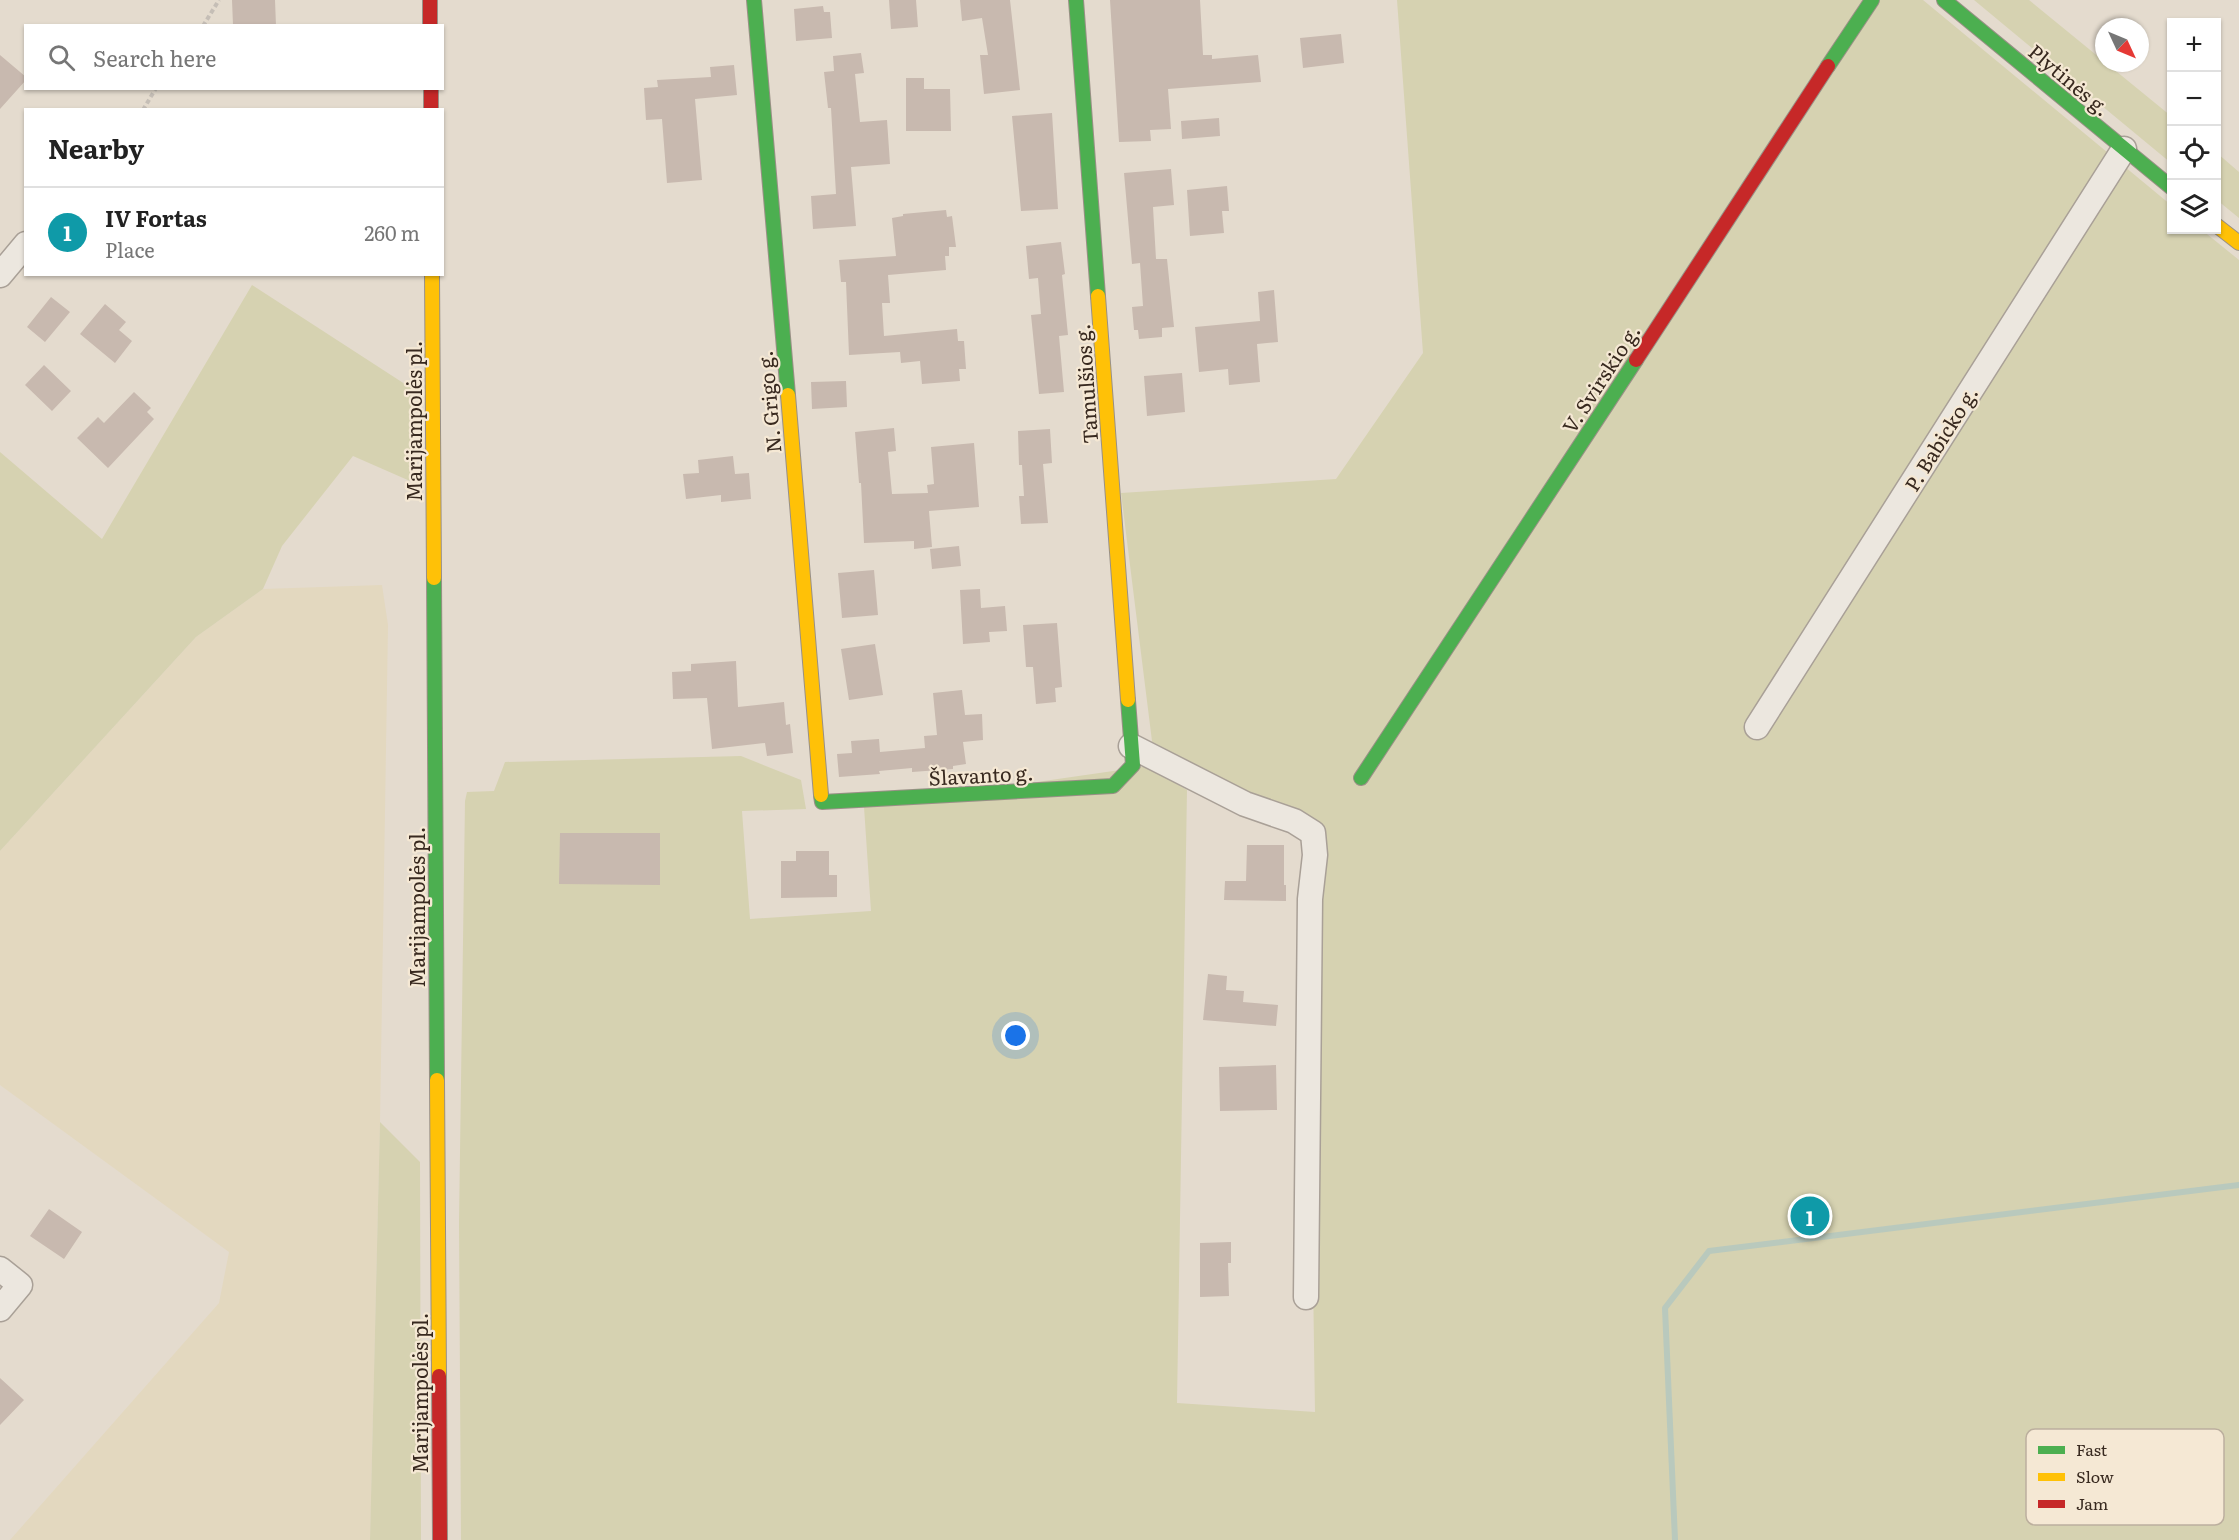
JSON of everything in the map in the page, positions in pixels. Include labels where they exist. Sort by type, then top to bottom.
[{"type":"street","points":[[430,0],[430,24]]},
{"type":"street","name":"N. Grigo g.","points":[[754,0],[822,802]]},
{"type":"street","name":"Tamulšios g.","points":[[1076,0],[1132,756]]},
{"type":"street","name":"V. Svirskio g.","points":[[1361,778],[1872,0]]},
{"type":"street","name":"Plytinės g.","points":[[1944,0],[2167,184]]},
{"type":"street","points":[[431,90],[431,108]]},
{"type":"street","name":"P. Babicko g.","points":[[1757,727],[2124,149]]},
{"type":"street","points":[[2221,228],[2239,243]]},
{"type":"street","points":[[0,275],[24,246]]},
{"type":"street","name":"Marijampolės pl.","points":[[432,276],[440,1540]]},
{"type":"street","points":[[1132,756],[1245,804],[1294,821],[1313,833],[1315,855],[1310,899],[1306,1296]]},
{"type":"street","name":"Šlavanto g.","points":[[822,802],[1113,786],[1132,756]]},
{"type":"street","points":[[0,1269],[20,1286],[0,1309]]},
{"type":"path","points":[[204,24],[219,0]]},
{"type":"path","points":[[144,108],[155,90]]},
{"type":"shaded area","points":[[1397,0],[1923,0],[2167,202],[2167,234],[2207,234],[2239,260],[2239,1540],[461,1540],[459,1223],[465,801],[467,792],[494,791],[505,762],[741,756],[801,780],[806,809],[742,811],[750,919],[871,911],[864,807],[1148,766],[1187,790],[1177,1403],[1315,1412],[1312,1209],[1319,836],[1153,749],[1121,493],[1336,479],[1423,353]]},
{"type":"shaded area","points":[[1974,0],[2029,0],[2095,54],[2095,72],[2117,72],[2167,113],[2167,160]]},
{"type":"shaded area","points":[[2221,156],[2239,172],[2239,218],[2221,203]]},
{"type":"shaded area","points":[[252,285],[411,388],[410,481],[353,456],[282,546],[263,589],[196,637],[0,851],[0,452],[102,539]]},
{"type":"shaded area","points":[[382,585],[388,625],[370,1540],[10,1540],[219,1303],[229,1252],[0,1085],[0,851],[196,637],[263,589]]},
{"type":"shaded area","points":[[380,1122],[420,1162],[421,1540],[370,1540]]},
{"type":"building","points":[[232,0],[275,0],[276,24],[233,24]]},
{"type":"building","points":[[889,0],[916,0],[918,27],[891,29]]},
{"type":"building","points":[[960,0],[1010,0],[1020,90],[984,94],[980,55],[988,55],[982,18],[962,21]]},
{"type":"building","points":[[1110,0],[1200,0],[1203,55],[1212,55],[1212,59],[1258,55],[1261,82],[1168,89],[1171,129],[1150,130],[1151,141],[1119,142]]},
{"type":"building","points":[[823,6],[824,12],[830,12],[832,38],[796,41],[794,9]]},
{"type":"building","points":[[1341,34],[1344,63],[1303,68],[1300,38]]},
{"type":"building","points":[[861,53],[864,73],[855,74],[860,122],[887,120],[890,164],[851,167],[856,226],[813,229],[811,196],[836,194],[831,108],[828,108],[824,72],[834,71],[833,56]]},
{"type":"building","points":[[0,55],[24,75],[24,82],[0,109]]},
{"type":"building","points":[[734,65],[737,95],[695,99],[702,180],[667,183],[662,119],[646,120],[644,88],[658,87],[657,80],[711,77],[710,67]]},
{"type":"building","points":[[906,78],[924,78],[924,89],[950,89],[951,131],[906,131]]},
{"type":"building","points":[[1052,113],[1058,209],[1021,211],[1012,116]]},
{"type":"building","points":[[1219,118],[1220,136],[1182,139],[1181,121]]},
{"type":"building","points":[[1171,169],[1174,205],[1153,207],[1156,259],[1167,259],[1174,327],[1162,328],[1162,337],[1139,339],[1138,330],[1134,330],[1132,307],[1143,306],[1140,263],[1132,264],[1124,173]]},
{"type":"building","points":[[1227,186],[1229,211],[1222,211],[1224,233],[1190,236],[1187,190]]},
{"type":"building","points":[[946,210],[947,217],[952,216],[956,247],[949,247],[949,256],[945,256],[946,270],[888,275],[890,303],[882,303],[884,336],[957,329],[958,341],[964,341],[966,369],[959,369],[960,381],[922,384],[920,361],[901,363],[900,352],[849,355],[846,282],[841,282],[839,260],[896,256],[892,218],[903,216],[903,214]]},
{"type":"building","points":[[1061,242],[1068,335],[1059,336],[1064,392],[1039,394],[1031,315],[1041,314],[1038,278],[1029,279],[1026,246]]},
{"type":"building","points":[[1274,290],[1278,342],[1257,344],[1260,382],[1229,385],[1228,369],[1199,372],[1195,327],[1260,321],[1258,292]]},
{"type":"building","points":[[51,297],[70,312],[45,342],[27,327]]},
{"type":"building","points":[[105,304],[126,322],[119,330],[132,341],[115,363],[80,334]]},
{"type":"building","points":[[44,365],[71,391],[52,411],[25,385]]},
{"type":"building","points":[[1182,373],[1185,412],[1147,416],[1144,376]]},
{"type":"building","points":[[846,381],[847,407],[812,409],[811,382]]},
{"type":"building","points":[[134,392],[151,408],[147,412],[154,419],[108,468],[77,438],[98,417],[104,423]]},
{"type":"building","points":[[894,428],[896,451],[888,452],[892,494],[928,493],[927,485],[934,484],[931,447],[974,443],[979,507],[929,511],[932,547],[914,549],[914,541],[864,543],[861,483],[859,483],[855,432]]},
{"type":"building","points":[[1050,429],[1052,463],[1043,464],[1048,523],[1021,524],[1019,496],[1024,496],[1022,465],[1019,465],[1018,431]]},
{"type":"building","points":[[733,456],[735,474],[749,473],[751,499],[721,502],[721,495],[686,499],[683,474],[699,473],[698,460]]},
{"type":"building","points":[[959,546],[961,566],[932,569],[930,549]]},
{"type":"building","points":[[874,570],[878,615],[842,618],[838,573]]},
{"type":"building","points":[[980,589],[981,608],[1005,606],[1007,631],[989,632],[990,642],[963,644],[960,590]]},
{"type":"building","points":[[1057,623],[1062,687],[1055,688],[1056,702],[1036,704],[1033,667],[1026,667],[1023,625]]},
{"type":"building","points":[[875,644],[883,695],[849,700],[841,649]]},
{"type":"building","points":[[736,661],[738,707],[784,702],[786,725],[790,724],[793,753],[767,756],[765,743],[712,749],[707,698],[673,699],[672,672],[691,671],[691,664]]},
{"type":"building","points":[[962,690],[965,715],[982,714],[983,740],[963,742],[966,764],[953,766],[953,769],[912,772],[912,768],[879,771],[880,774],[839,777],[837,754],[852,753],[851,741],[879,739],[880,752],[925,748],[924,736],[937,735],[933,693]]},
{"type":"building","points":[[560,833],[660,833],[660,885],[559,884]]},
{"type":"building","points":[[1247,845],[1284,845],[1286,901],[1224,900],[1225,881],[1246,881]]},
{"type":"building","points":[[796,851],[829,851],[829,875],[837,875],[837,897],[781,898],[781,861],[796,861]]},
{"type":"building","points":[[1208,974],[1227,976],[1226,990],[1244,991],[1243,1002],[1278,1005],[1276,1026],[1203,1020]]},
{"type":"building","points":[[1276,1065],[1277,1110],[1220,1111],[1219,1067]]},
{"type":"building","points":[[49,1209],[82,1232],[64,1259],[30,1236]]},
{"type":"building","points":[[1231,1242],[1231,1263],[1228,1263],[1229,1296],[1200,1297],[1200,1243]]},
{"type":"building","points":[[0,1378],[24,1400],[0,1425]]},
{"type":"waterway","points":[[1675,1540],[1665,1308],[1709,1251],[2239,1185]]},
{"type":"traffic: fast","points":[[754,0],[788,395]]},
{"type":"traffic: fast","points":[[1076,0],[1098,296]]},
{"type":"traffic: fast","points":[[1828,66],[1872,0]]},
{"type":"traffic: fast","points":[[1944,0],[2167,184]]},
{"type":"traffic: fast","points":[[1361,778],[1636,360]]},
{"type":"traffic: fast","points":[[434,578],[437,1080]]},
{"type":"traffic: fast","points":[[821,795],[822,802],[1113,786],[1133,765],[1128,700]]},
{"type":"traffic: slow","points":[[2221,229],[2239,243]]},
{"type":"traffic: slow","points":[[432,276],[434,578]]},
{"type":"traffic: slow","points":[[1098,296],[1128,700]]},
{"type":"traffic: slow","points":[[788,395],[821,795]]},
{"type":"traffic: slow","points":[[437,1080],[439,1376]]},
{"type":"traffic: jam","points":[[430,0],[430,24]]},
{"type":"traffic: jam","points":[[1636,360],[1828,66]]},
{"type":"traffic: jam","points":[[431,90],[431,108]]},
{"type":"traffic: jam","points":[[439,1376],[440,1540]]},
{"type":"place","name":"IV Fortas","points":[[1810,1216]]}]
